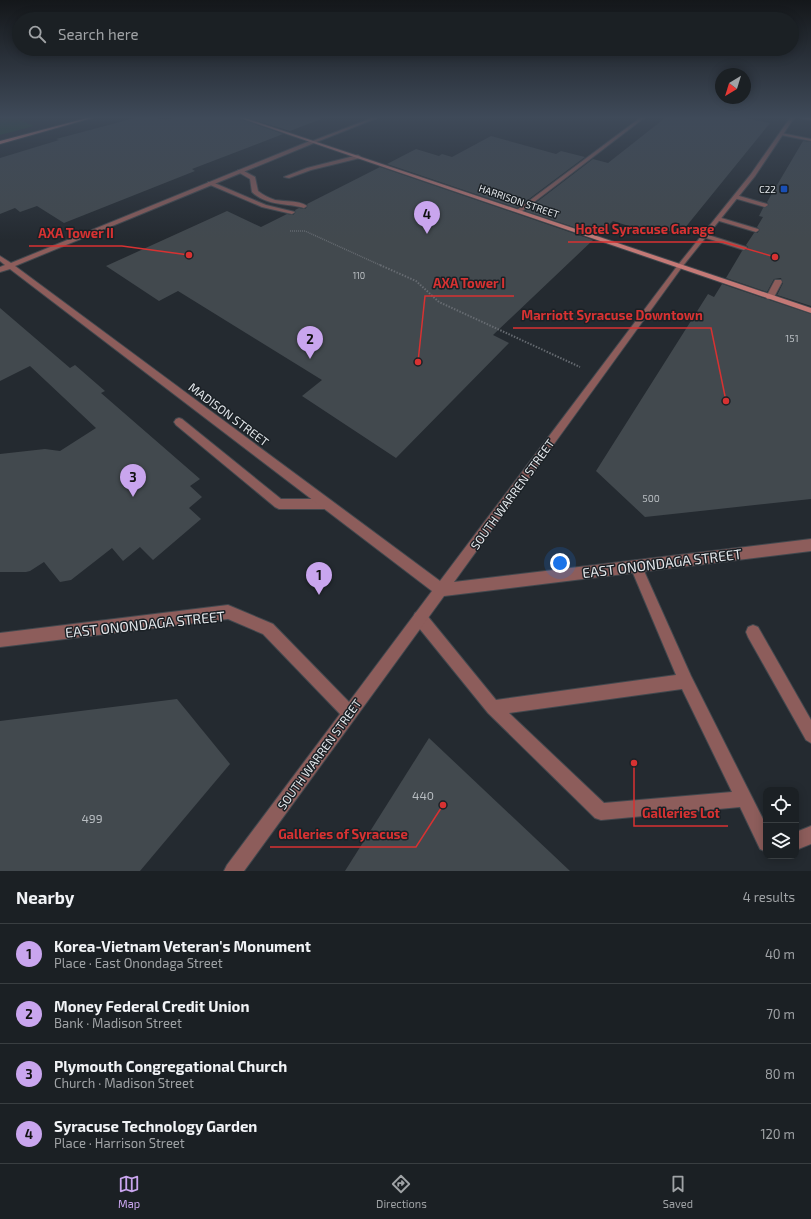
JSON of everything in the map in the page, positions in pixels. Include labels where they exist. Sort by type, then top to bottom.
[{"type":"main road","name":"HARRISON STREET","points":[[363,159],[811,311]]},
{"type":"street","points":[[0,270],[271,159]]},
{"type":"street","points":[[287,177],[309,169],[351,159]]},
{"type":"street","points":[[519,211],[588,159]]},
{"type":"street","name":"SOUTH WARREN STREET","points":[[233,871],[680,266],[736,197],[765,159]]},
{"type":"street","points":[[240,171],[253,178],[255,192],[263,198],[273,202],[304,206]]},
{"type":"street","points":[[210,183],[264,206],[292,212]]},
{"type":"street","points":[[736,197],[765,205]]},
{"type":"street","points":[[718,219],[756,230]]},
{"type":"street","points":[[705,236],[744,248]]},
{"type":"street","name":"MADISON STREET","points":[[0,258],[441,590]]},
{"type":"street","points":[[770,297],[778,282]]},
{"type":"street","points":[[179,422],[278,504],[326,504]]},
{"type":"street","name":"EAST ONONDAGA STREET","points":[[441,590],[811,544]]},
{"type":"street","points":[[636,566],[686,681],[763,837]]},
{"type":"street","name":"EAST ONONDAGA STREET","points":[[0,640],[228,612],[268,629],[349,713]]},
{"type":"street","points":[[420,618],[493,708],[601,812],[743,799]]},
{"type":"street","points":[[753,632],[811,735]]},
{"type":"street","points":[[493,708],[686,681]]},
{"type":"street","points":[[799,840],[811,835]]},
{"type":"path","points":[[287,231],[305,231],[416,281],[439,302],[599,376]]},
{"type":"building","points":[[0,159],[219,159],[192,169],[195,171],[64,223],[37,206],[20,212],[15,208],[0,214]]},
{"type":"building","points":[[397,159],[583,159],[517,208],[387,164]]},
{"type":"building","points":[[593,159],[608,163],[614,159],[741,159],[680,234],[662,229],[657,235],[613,221],[598,235],[525,211]]},
{"type":"building","points":[[793,159],[811,159],[811,306],[777,295],[783,283],[781,278],[774,279],[767,292],[726,278],[742,251],[748,249],[746,245],[754,233],[757,233],[760,230],[757,227],[763,217],[759,216],[763,208],[769,205],[767,202]]},
{"type":"building","points":[[380,167],[593,240],[493,335],[509,343],[396,458],[302,396],[322,380],[178,291],[159,301],[106,266],[227,211],[261,227],[287,214],[293,215],[296,212],[295,210],[299,208],[305,209],[308,206],[307,204]]},
{"type":"building","points":[[722,284],[811,314],[811,499],[645,517],[596,471],[708,294],[714,297]]},
{"type":"building","points":[[0,308],[70,368],[75,365],[105,391],[101,393],[200,479],[190,486],[202,497],[189,508],[201,519],[153,560],[140,547],[123,561],[112,548],[71,580],[60,582],[44,562],[26,572],[0,572],[0,454],[45,449],[60,451],[96,428],[30,366],[0,381]]},
{"type":"building","points":[[177,699],[230,764],[140,871],[0,871],[0,721]]},
{"type":"building","points":[[429,738],[570,871],[345,871]]},
{"type":"place","name":"C22","points":[[784,189]]},
{"type":"place","name":"Syracuse Technology Garden","points":[[427,234]]},
{"type":"place","name":"AXA Tower II","points":[[189,255]]},
{"type":"place","name":"Hotel Syracuse Garage","points":[[775,257]]},
{"type":"place","name":"Money Federal Credit Union","points":[[310,359]]},
{"type":"place","name":"AXA Tower I","points":[[418,362]]},
{"type":"place","name":"Marriott Syracuse Downtown","points":[[726,401]]},
{"type":"place","name":"Plymouth Congregational Church","points":[[133,497]]},
{"type":"place","name":"Korea-Vietnam Veteran's Monument","points":[[319,595]]},
{"type":"place","name":"Galleries Lot","points":[[634,763]]},
{"type":"place","name":"Galleries of Syracuse","points":[[443,805]]}]
